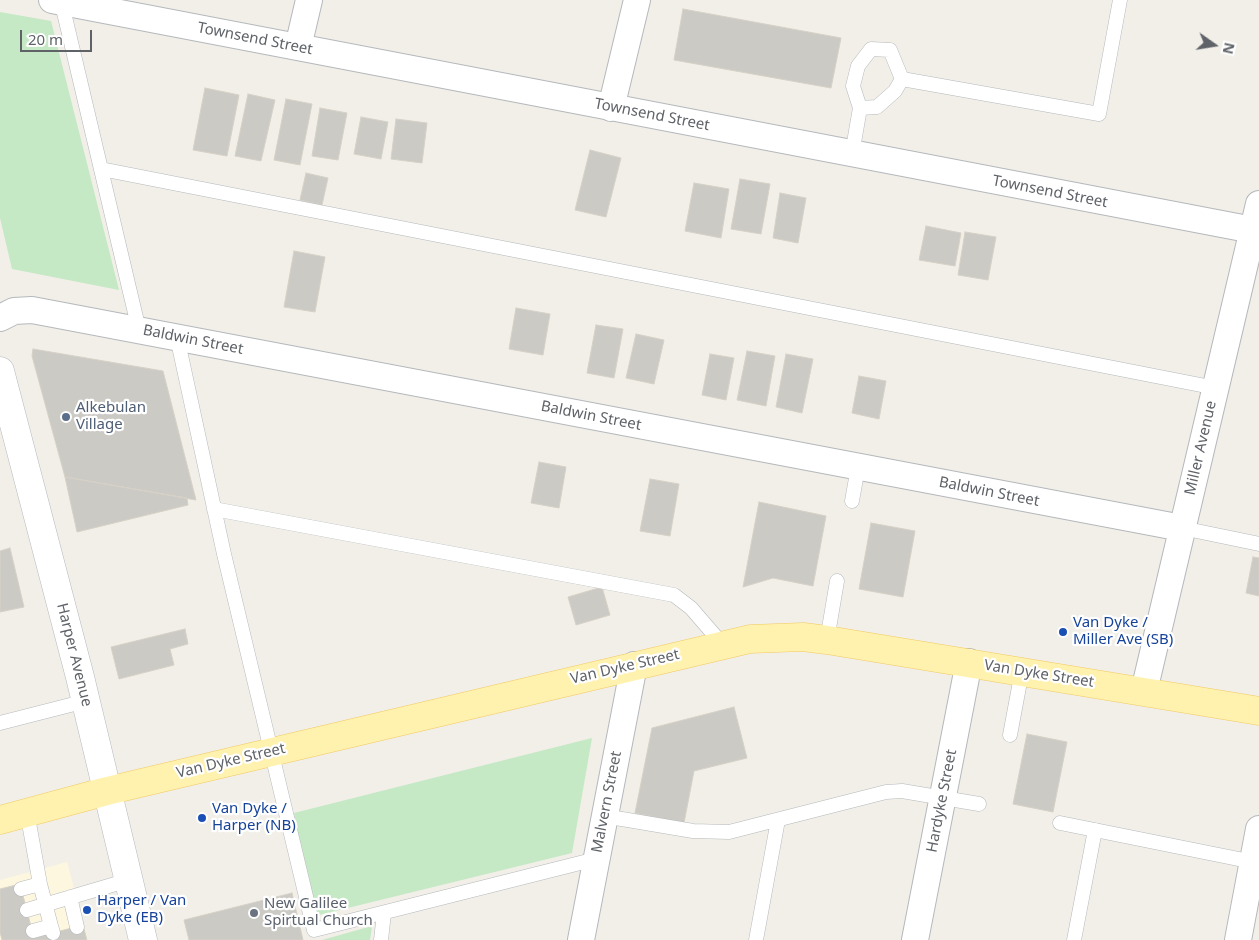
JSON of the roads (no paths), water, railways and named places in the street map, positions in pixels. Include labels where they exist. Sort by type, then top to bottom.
[{"type":"main road","name":"Van Dyke Street","points":[[0,820],[108,791],[634,665],[750,639],[777,636],[827,640],[969,662],[1259,711]]},
{"type":"street","points":[[298,47],[309,0]]},
{"type":"street","points":[[611,108],[637,0]]},
{"type":"street","name":"Townsend Street","points":[[59,1],[1253,230]]},
{"type":"street","name":"Miller Avenue","points":[[1144,691],[1259,204]]},
{"type":"street","name":"Baldwin Street","points":[[0,318],[14,311],[32,310],[1182,528]]},
{"type":"street","name":"Harper Avenue","points":[[0,371],[86,701],[143,940]]},
{"type":"street","name":"Hardyke Street","points":[[915,940],[969,662]]},
{"type":"street","name":"Malvern Street","points":[[581,940],[634,665]]},
{"type":"street","points":[[1238,940],[1256,862],[1259,829]]},
{"type":"lane","points":[[902,79],[1099,114],[1120,0]]},
{"type":"lane","points":[[59,1],[139,330]]},
{"type":"lane","points":[[852,154],[860,108],[854,86],[858,66],[871,49],[890,50],[902,79]]},
{"type":"lane","points":[[860,108],[877,107],[895,92],[902,79]]},
{"type":"lane","points":[[101,169],[1216,388]]},
{"type":"lane","points":[[177,337],[214,508],[314,930],[596,859]]},
{"type":"lane","points":[[852,501],[858,467]]},
{"type":"lane","points":[[214,508],[674,595],[691,608],[723,645]]},
{"type":"lane","points":[[1182,528],[1259,544]]},
{"type":"lane","points":[[827,640],[837,581]]},
{"type":"lane","points":[[1010,735],[1022,671]]},
{"type":"lane","points":[[0,723],[86,701]]},
{"type":"lane","points":[[604,816],[693,831],[729,832],[886,792],[902,791],[979,804]]},
{"type":"lane","points":[[27,812],[40,884],[52,929],[33,931]]},
{"type":"lane","points":[[756,940],[778,820]]},
{"type":"lane","points":[[1060,823],[1256,862]]},
{"type":"lane","points":[[1074,940],[1095,830]]},
{"type":"lane","points":[[27,910],[129,880]]},
{"type":"lane","points":[[21,889],[40,884]]},
{"type":"lane","points":[[70,898],[77,926]]},
{"type":"lane","points":[[381,940],[384,913]]},
{"type":"place","name":"Alkebulan Village","points":[[66,417]]},
{"type":"place","name":"Van Dyke / Miller Ave (SB)","points":[[1063,632]]},
{"type":"place","name":"Van Dyke / Harper (NB)","points":[[202,818]]},
{"type":"place","name":"Harper / Van Dyke (EB)","points":[[87,910]]},
{"type":"place","name":"New Galilee Spirtual Church","points":[[254,913]]}]
